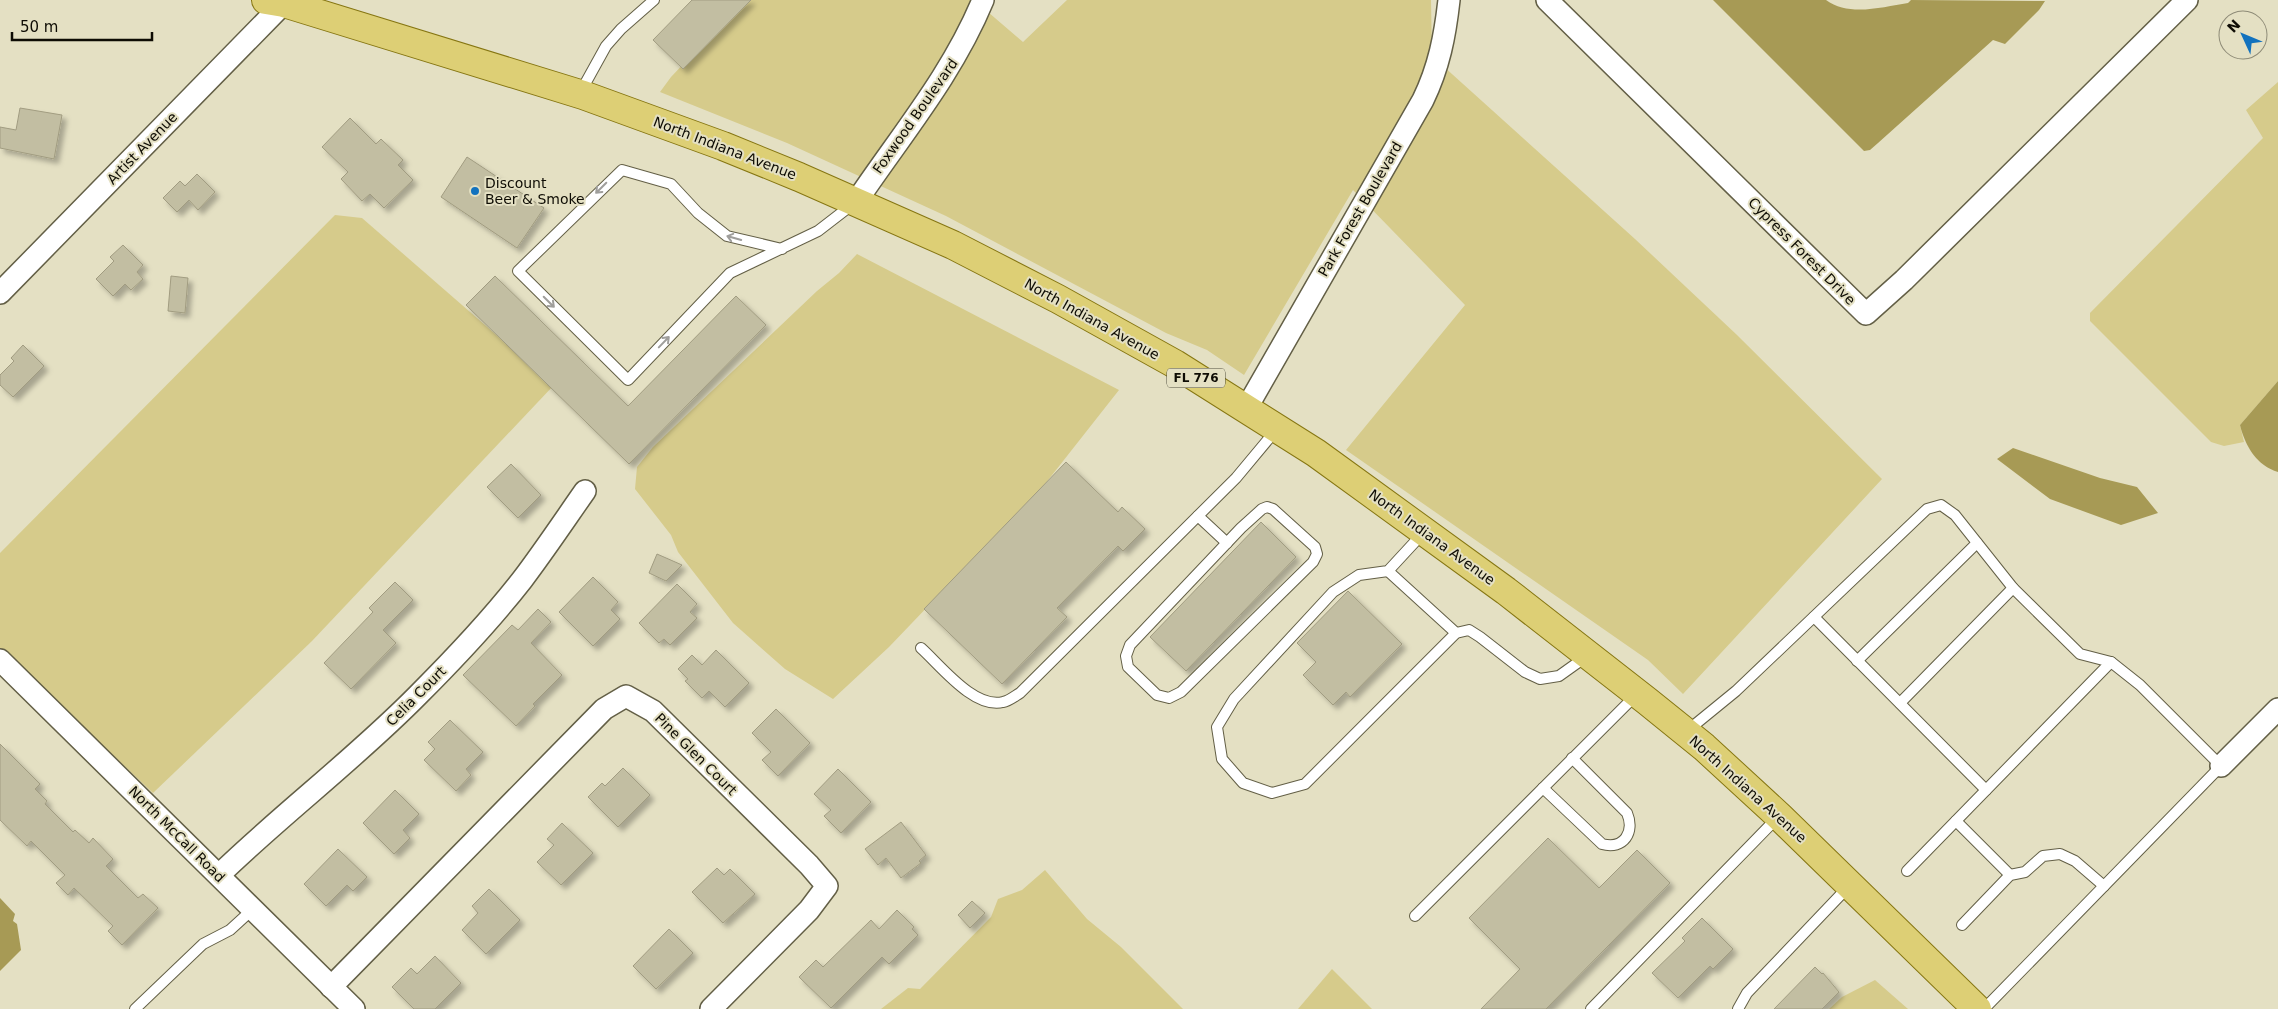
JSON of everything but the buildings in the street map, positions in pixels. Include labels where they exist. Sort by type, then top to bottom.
[{"type":"main road","name":"North Indiana Avenue","points":[[279,1],[580,94],[723,146],[953,245],[1058,299],[1174,364],[1316,453],[1506,591],[1637,693],[1685,732],[1779,816],[1978,1009]]},
{"type":"street","name":"Foxwood Boulevard","points":[[856,202],[895,144],[926,105],[970,30],[983,0]]},
{"type":"street","name":"Park Forest Boulevard","points":[[1246,409],[1435,76],[1445,40],[1449,0]]},
{"type":"street","name":"Cypress Forest Drive","points":[[1547,0],[1866,314],[1904,280],[2187,0]]},
{"type":"street","name":"Artist Avenue","points":[[0,293],[279,1]]},
{"type":"street","name":"Celia Court","points":[[219,875],[265,831],[363,747],[468,643],[521,580],[585,491]]},
{"type":"street","name":"North McCall Road","points":[[0,660],[354,1009]]},
{"type":"street","name":"Pine Glen Court","points":[[331,987],[604,709],[626,696],[653,711],[809,865],[827,886],[809,910],[711,1009]]},
{"type":"street","points":[[2221,766],[2278,709]]},
{"type":"lane","points":[[580,94],[606,46],[621,29],[654,0]]},
{"type":"lane","points":[[782,249],[727,236],[698,213],[671,184],[622,170],[518,271],[628,380],[730,273],[782,249],[818,231],[856,202]]},
{"type":"lane","points":[[921,648],[973,696],[987,702],[1004,702],[1020,693],[1236,478],[1278,429]]},
{"type":"lane","points":[[1685,732],[1736,691],[1927,509],[1941,505],[1955,515],[2013,588],[2080,654],[2111,662],[2140,685],[2221,766],[1984,1009]]},
{"type":"lane","points":[[1267,507],[1273,509],[1315,547],[1317,554],[1313,562],[1181,692],[1169,698],[1157,695],[1128,667],[1126,656],[1130,645],[1227,543],[1262,509],[1267,507]]},
{"type":"lane","points":[[1198,516],[1227,543]]},
{"type":"lane","points":[[1425,532],[1388,571],[1359,575],[1333,592],[1234,699],[1217,727],[1222,759],[1243,783],[1272,793],[1305,784],[1456,634],[1469,630],[1525,672],[1540,679],[1559,676],[1588,654]]},
{"type":"lane","points":[[1857,661],[1977,543]]},
{"type":"lane","points":[[1388,571],[1456,634]]},
{"type":"lane","points":[[1900,703],[2013,588]]},
{"type":"lane","points":[[1814,617],[1986,790]]},
{"type":"lane","points":[[1907,871],[2111,662]]},
{"type":"lane","points":[[1415,916],[1637,693]]},
{"type":"lane","points":[[1543,788],[1602,844],[1610,846],[1621,842],[1629,834],[1631,823],[1627,813],[1572,758]]},
{"type":"lane","points":[[1591,1009],[1779,816]]},
{"type":"lane","points":[[1956,821],[2010,875]]},
{"type":"lane","points":[[1962,924],[2010,875],[2025,872],[2043,856],[2060,854],[2075,861],[2104,886]]},
{"type":"lane","points":[[1738,1009],[1747,993],[1850,884]]},
{"type":"lane","points":[[135,1009],[204,944],[230,930],[253,909]]},
{"type":"shaded area","points":[[744,0],[974,0],[1023,42],[1067,0],[1431,0],[1432,56],[1635,239],[1737,335],[1882,479],[1683,694],[1648,660],[1346,450],[1465,305],[1353,190],[1244,375],[1207,350],[1166,333],[946,216],[787,143],[660,92],[671,77]]},
{"type":"shaded area","points":[[1713,0],[1826,0],[1835,5],[1855,9],[1887,7],[1908,3],[1911,0],[2045,1],[2039,10],[2005,44],[1993,40],[1870,150],[1864,151]]},
{"type":"shaded area","points":[[2278,82],[2278,381],[2240,425],[2244,442],[2224,446],[2211,442],[2090,321],[2090,313],[2263,138],[2246,110]]},
{"type":"shaded area","points":[[335,215],[362,218],[554,385],[312,641],[153,793],[0,648],[0,553]]},
{"type":"shaded area","points":[[857,254],[1119,390],[1045,484],[889,647],[833,699],[785,669],[733,623],[678,552],[671,535],[635,489],[637,467],[653,447]]},
{"type":"shaded area","points":[[2278,381],[2278,472],[2264,465],[2253,454],[2245,440],[2240,425]]},
{"type":"shaded area","points":[[2013,448],[2100,478],[2137,487],[2158,513],[2121,525],[2050,499],[1997,459]]},
{"type":"shaded area","points":[[1045,870],[1087,919],[1121,947],[1183,1009],[881,1009],[908,988],[920,989],[991,917],[998,899],[1022,890]]},
{"type":"shaded area","points":[[0,898],[15,914],[13,921],[17,924],[21,950],[0,971]]},
{"type":"shaded area","points":[[1332,969],[1372,1009],[1298,1009]]},
{"type":"shaded area","points":[[1875,980],[1908,1009],[1829,1009],[1842,997]]},
{"type":"place","name":"Discount Beer & Smoke","points":[[475,191]]}]
